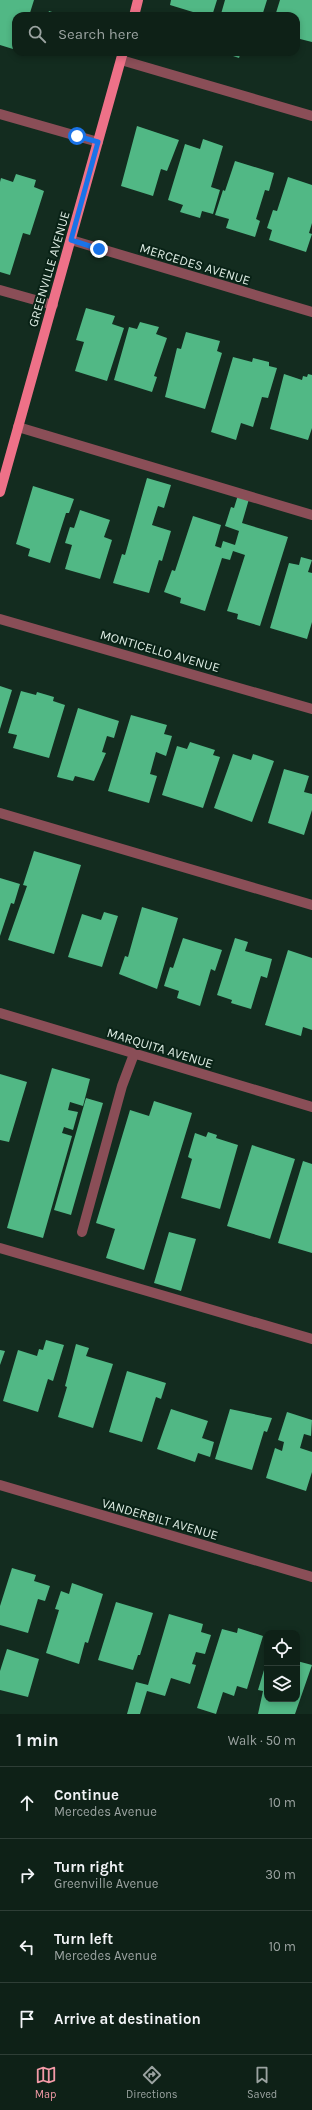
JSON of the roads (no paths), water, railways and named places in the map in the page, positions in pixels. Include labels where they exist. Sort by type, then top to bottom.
[{"type":"main road","points":[[135,12],[138,0]]},
{"type":"main road","name":"GREENVILLE AVENUE","points":[[0,492],[4,466],[18,427],[122,56]]},
{"type":"street","points":[[122,56],[312,116]]},
{"type":"street","points":[[0,114],[98,142]]},
{"type":"street","name":"MERCEDES AVENUE","points":[[71,240],[312,312]]},
{"type":"street","points":[[0,290],[53,305]]},
{"type":"street","points":[[18,427],[312,515]]},
{"type":"street","name":"MONTICELLO AVENUE","points":[[0,619],[312,709]]},
{"type":"street","points":[[0,813],[312,905]]},
{"type":"street","name":"MARQUITA AVENUE","points":[[0,1013],[312,1107]]},
{"type":"street","points":[[82,1232],[122,1086],[134,1054]]},
{"type":"street","points":[[0,1248],[312,1340]]},
{"type":"street","name":"VANDERBILT AVENUE","points":[[0,1486],[312,1577]]}]
